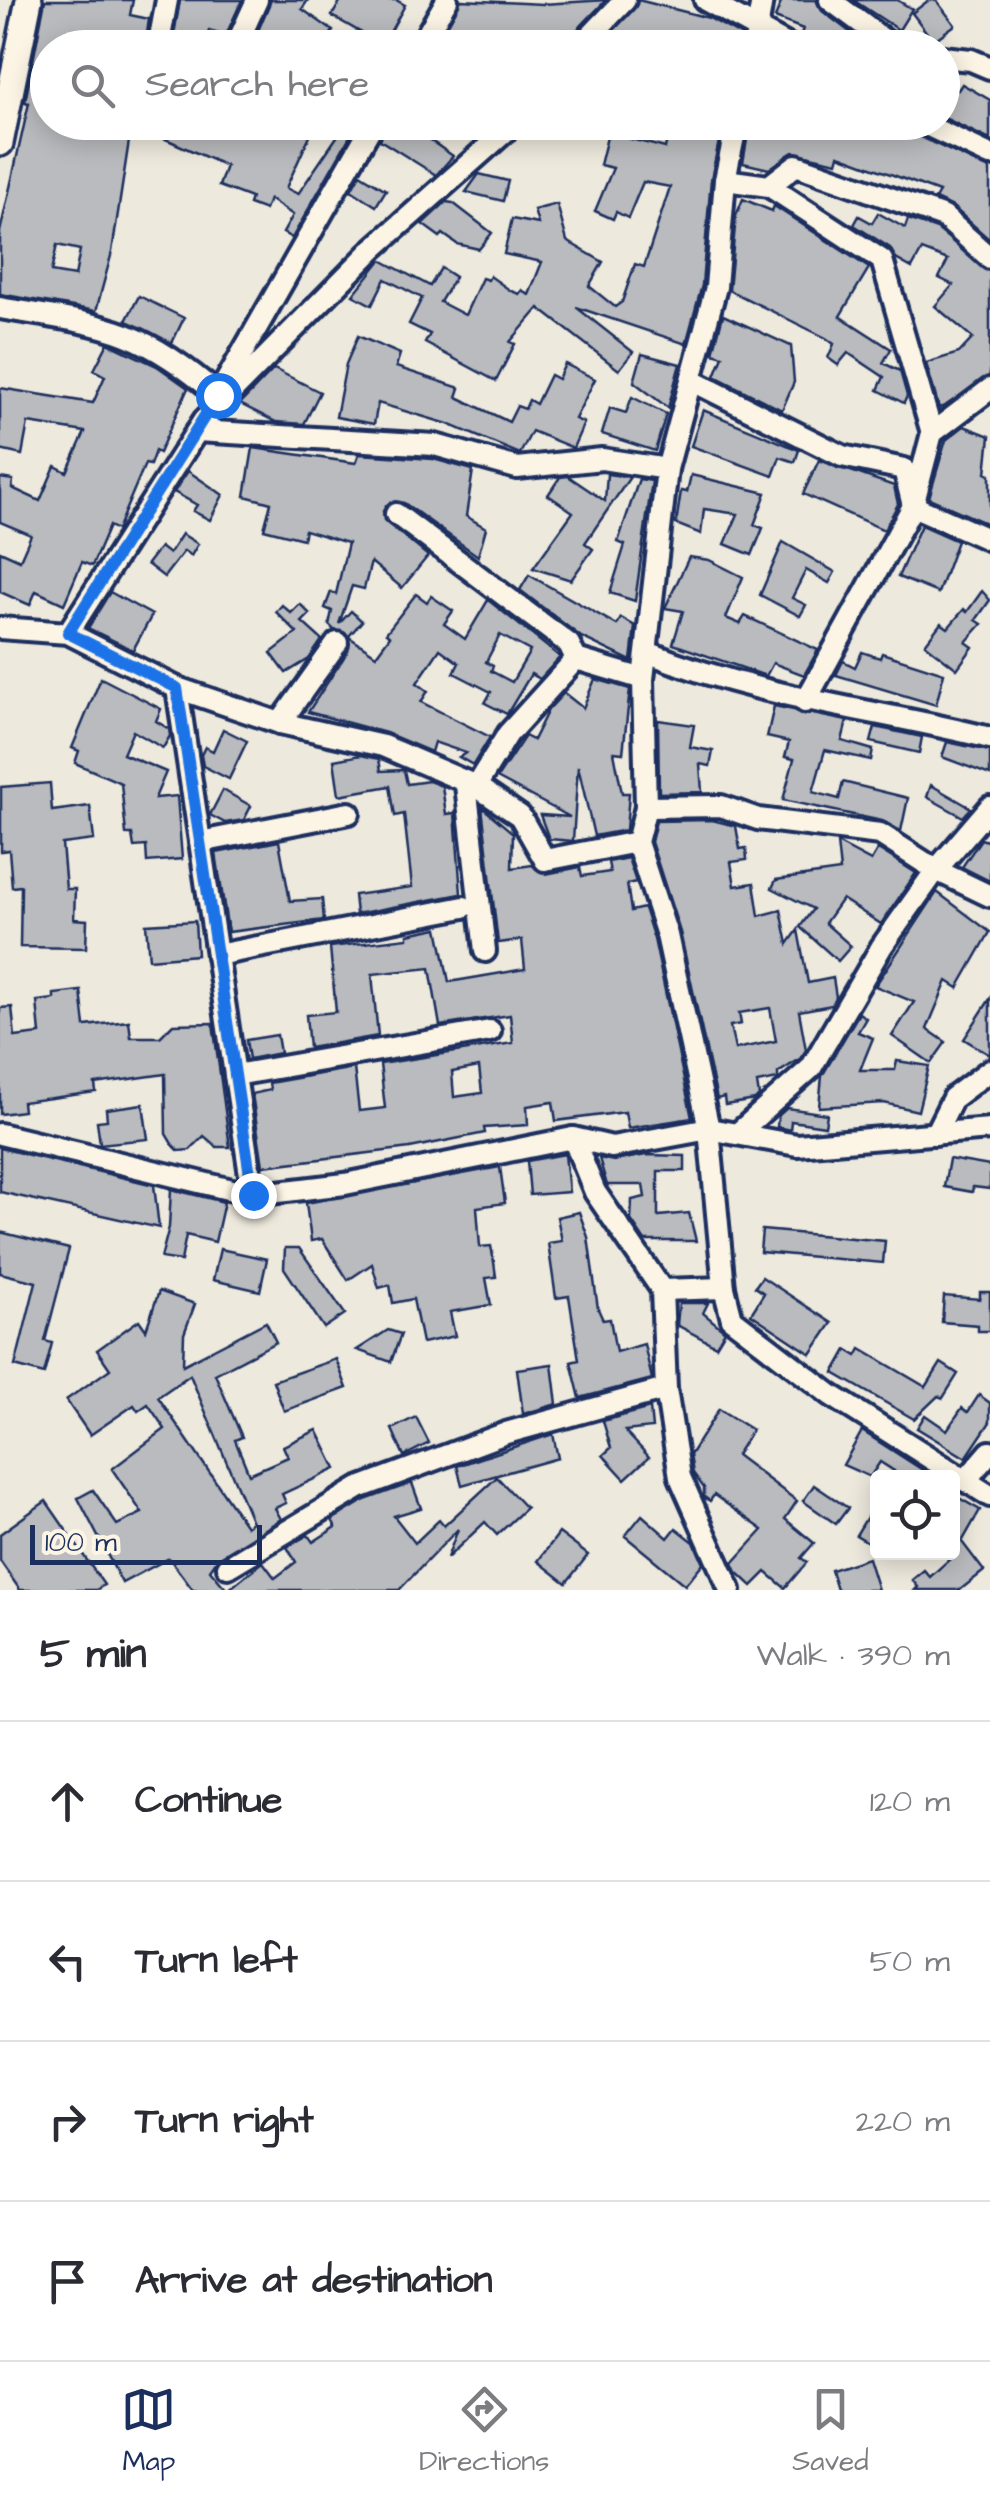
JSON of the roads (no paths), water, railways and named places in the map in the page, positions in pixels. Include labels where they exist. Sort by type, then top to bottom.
[{"type":"main road","points":[[0,143],[29,0]]},
{"type":"street","points":[[161,30],[167,0]]},
{"type":"street","points":[[243,30],[257,0]]},
{"type":"street","points":[[430,30],[447,0]]},
{"type":"street","points":[[597,30],[626,0]]},
{"type":"street","points":[[706,0],[766,30]]},
{"type":"street","points":[[757,30],[762,0]]},
{"type":"street","points":[[830,0],[870,30]]},
{"type":"street","points":[[960,59],[990,68]]},
{"type":"street","points":[[68,633],[201,426],[364,140]]},
{"type":"street","points":[[201,426],[374,248],[496,140]]},
{"type":"street","points":[[734,140],[725,180],[716,288],[667,469],[643,679],[646,807],[636,842],[667,936],[708,1129],[724,1288],[732,1319],[832,1395],[990,1496]]},
{"type":"street","points":[[958,140],[990,155]]},
{"type":"street","points":[[769,186],[796,165],[844,178],[944,216],[990,258]]},
{"type":"street","points":[[725,180],[769,186],[882,260],[932,433],[913,506],[805,702]]},
{"type":"street","points":[[0,308],[114,328],[160,348],[218,395]]},
{"type":"street","points":[[693,380],[842,456],[904,470],[913,506]]},
{"type":"street","points":[[932,433],[990,389]]},
{"type":"street","points":[[201,426],[435,445],[517,468],[602,459],[667,469]]},
{"type":"street","points":[[913,506],[990,540]]},
{"type":"street","points":[[396,514],[569,644],[576,659],[643,679]]},
{"type":"street","points":[[0,628],[68,633],[177,688],[280,723],[383,746],[471,786],[520,816],[545,860],[636,842]]},
{"type":"street","points":[[280,723],[336,642]]},
{"type":"street","points":[[647,652],[715,680],[805,702],[900,715],[990,738]]},
{"type":"street","points":[[485,951],[471,786],[508,734],[576,659]]},
{"type":"street","points":[[177,688],[253,1195]]},
{"type":"street","points":[[646,807],[721,806],[758,820],[880,834],[936,870],[990,896]]},
{"type":"street","points":[[737,1134],[810,1068],[882,946],[936,870],[990,808]]},
{"type":"street","points":[[200,842],[349,814]]},
{"type":"street","points":[[217,955],[464,907]]},
{"type":"street","points":[[236,1075],[490,1031]]},
{"type":"street","points":[[935,1134],[953,1098],[990,1070]]},
{"type":"street","points":[[0,1134],[253,1195],[345,1184],[573,1138],[612,1147],[708,1129],[797,1146],[990,1129]]},
{"type":"street","points":[[573,1138],[595,1192],[662,1290],[666,1390],[680,1476],[730,1590]]},
{"type":"street","points":[[662,1290],[724,1288]]},
{"type":"street","points":[[228,1567],[360,1488],[506,1433],[666,1390]]},
{"type":"street","points":[[965,1481],[990,1452]]}]
